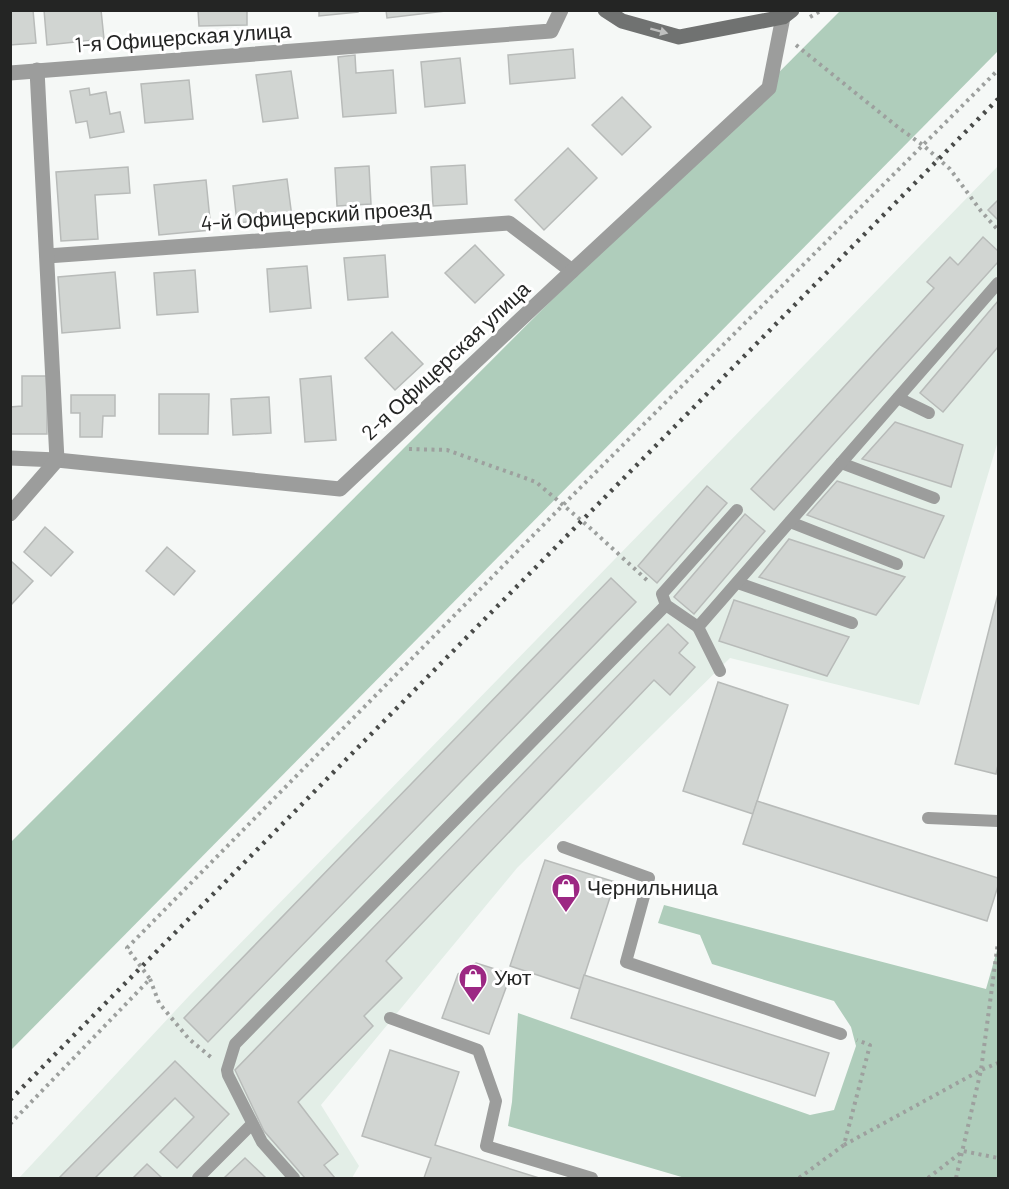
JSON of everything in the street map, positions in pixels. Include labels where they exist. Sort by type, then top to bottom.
[{"type":"main road","points":[[605,10],[622,21],[679,37],[785,20]]},
{"type":"street","name":"1-я Офицерская улица","points":[[10,73],[551,31],[561,10]]},
{"type":"street","name":"2-я Офицерская улица","points":[[10,458],[57,460],[340,489],[770,88],[785,20]]},
{"type":"street","points":[[10,514],[57,460],[37,70]]},
{"type":"street","name":"4-й Офицерский проезд","points":[[46,256],[509,223],[572,271]]},
{"type":"lane","points":[[698,627],[999,283]]},
{"type":"lane","points":[[898,398],[929,413]]},
{"type":"lane","points":[[841,464],[934,498]]},
{"type":"lane","points":[[294,1179],[262,1142],[226,1070],[235,1044],[664,600],[736,510]]},
{"type":"lane","points":[[790,522],[897,564]]},
{"type":"lane","points":[[738,583],[852,623]]},
{"type":"lane","points":[[664,600],[698,627],[720,671]]},
{"type":"lane","points":[[928,818],[999,821]]},
{"type":"lane","points":[[563,847],[649,878],[626,962],[841,1034]]},
{"type":"lane","points":[[390,1018],[478,1050],[495,1101],[486,1146],[592,1179]]},
{"type":"lane","points":[[198,1179],[252,1124]]},
{"type":"path","points":[[785,20],[899,129],[924,146],[950,169],[981,211],[999,230]]},
{"type":"path","points":[[226,1070],[189,1039],[159,1003],[150,979],[127,948],[563,505],[999,70]]},
{"type":"path","points":[[384,448],[447,450],[536,482],[664,600]]},
{"type":"path","points":[[956,1179],[981,1070],[999,942]]},
{"type":"path","points":[[10,1124],[150,979]]},
{"type":"path","points":[[841,1034],[870,1045],[844,1145]]},
{"type":"path","points":[[799,1179],[844,1145],[981,1070],[999,1063]]},
{"type":"path","points":[[928,1179],[963,1151],[999,1158]]},
{"type":"shaded area","points":[[998,166],[998,441],[919,705],[730,658],[517,868],[321,1105],[359,1166],[352,1178],[19,1178],[189,996]]},
{"type":"green space","points":[[840,11],[998,11],[998,51],[11,1050],[11,842]]},
{"type":"green space","points":[[664,905],[986,989],[998,947],[998,1178],[685,1178],[508,1126],[512,1102],[518,1013],[810,1115],[834,1110],[856,1046],[851,1027],[834,1001],[712,964],[700,935],[658,923]]},
{"type":"building","points":[[10,10],[33,10],[36,43],[10,45]]},
{"type":"building","points":[[44,10],[101,10],[104,39],[47,45]]},
{"type":"building","points":[[198,10],[247,10],[247,25],[199,26]]},
{"type":"building","points":[[319,10],[358,10],[358,12],[319,16]]},
{"type":"building","points":[[386,10],[445,10],[445,11],[387,18]]},
{"type":"building","points":[[573,49],[575,78],[510,84],[508,55]]},
{"type":"building","points":[[355,55],[356,73],[393,70],[396,113],[343,117],[338,57]]},
{"type":"building","points":[[460,58],[465,103],[425,107],[421,62]]},
{"type":"building","points":[[291,71],[298,118],[263,122],[256,75]]},
{"type":"building","points":[[189,80],[193,119],[145,123],[141,84]]},
{"type":"building","points":[[89,88],[90,95],[106,92],[110,114],[120,112],[124,132],[90,138],[87,121],[76,123],[70,91]]},
{"type":"building","points":[[622,97],[651,127],[622,155],[592,125]]},
{"type":"building","points":[[568,148],[597,178],[544,230],[515,200]]},
{"type":"building","points":[[465,165],[467,204],[433,206],[431,167]]},
{"type":"building","points":[[369,166],[371,204],[337,206],[335,168]]},
{"type":"building","points":[[128,167],[130,193],[95,195],[98,239],[61,241],[56,172]]},
{"type":"building","points":[[287,179],[292,217],[237,223],[233,186]]},
{"type":"building","points":[[206,180],[211,230],[159,235],[154,185]]},
{"type":"building","points":[[998,200],[998,220],[988,210]]},
{"type":"building","points":[[983,237],[998,251],[998,262],[774,510],[751,489],[934,288],[927,282],[950,257],[958,265]]},
{"type":"building","points":[[475,245],[504,275],[475,303],[445,273]]},
{"type":"building","points":[[385,255],[388,297],[348,300],[344,258]]},
{"type":"building","points":[[307,266],[311,308],[270,312],[267,269]]},
{"type":"building","points":[[195,270],[198,312],[157,315],[154,273]]},
{"type":"building","points":[[115,272],[120,328],[62,333],[58,277]]},
{"type":"building","points":[[998,301],[998,347],[943,412],[920,393]]},
{"type":"building","points":[[392,332],[423,364],[395,390],[365,358]]},
{"type":"building","points":[[22,376],[47,376],[47,434],[10,434],[10,407],[22,406]]},
{"type":"building","points":[[331,376],[336,440],[305,442],[300,379]]},
{"type":"building","points":[[159,394],[209,394],[208,434],[159,434]]},
{"type":"building","points":[[71,395],[115,395],[115,416],[103,416],[102,437],[80,437],[80,413],[71,413]]},
{"type":"building","points":[[269,397],[271,433],[233,435],[231,399]]},
{"type":"building","points":[[895,422],[963,445],[951,487],[862,459]]},
{"type":"building","points":[[837,481],[944,516],[924,558],[807,515]]},
{"type":"building","points":[[707,486],[727,503],[657,583],[638,566]]},
{"type":"building","points":[[745,514],[765,531],[694,614],[674,597]]},
{"type":"building","points":[[45,527],[73,552],[51,576],[24,552]]},
{"type":"building","points":[[789,539],[905,577],[876,615],[759,577]]},
{"type":"building","points":[[167,547],[195,571],[174,595],[146,571]]},
{"type":"building","points":[[10,562],[33,581],[10,606]]},
{"type":"building","points":[[611,578],[636,602],[208,1042],[184,1018]]},
{"type":"building","points":[[998,594],[998,765],[996,774],[955,764]]},
{"type":"building","points":[[734,600],[849,637],[827,676],[719,641]]},
{"type":"building","points":[[668,624],[688,643],[679,653],[695,667],[670,695],[654,680],[386,961],[402,978],[364,1016],[373,1026],[298,1102],[338,1154],[324,1165],[335,1178],[305,1178],[264,1131],[235,1070]]},
{"type":"building","points":[[718,682],[788,705],[753,814],[683,791]]},
{"type":"building","points":[[757,801],[998,878],[998,886],[987,921],[743,844]]},
{"type":"building","name":"Чернильница","points":[[545,860],[615,882],[580,989],[510,966]]},
{"type":"building","name":"Уют","points":[[476,963],[511,974],[489,1034],[442,1018],[458,974]]},
{"type":"building","points":[[584,975],[829,1053],[815,1096],[571,1018]]},
{"type":"building","points":[[390,1050],[459,1072],[435,1145],[539,1178],[424,1178],[431,1158],[362,1136]]},
{"type":"building","points":[[175,1061],[229,1114],[177,1168],[160,1152],[194,1117],[175,1098],[95,1178],[59,1178]]},
{"type":"building","points":[[245,1158],[266,1178],[224,1178]]},
{"type":"building","points":[[147,1164],[162,1178],[133,1178]]},
{"type":"railway","points":[[10,1100],[998,99]]},
{"type":"place","name":"Чернильница","points":[[566,914]]},
{"type":"place","name":"Уют","points":[[473,1004]]}]
